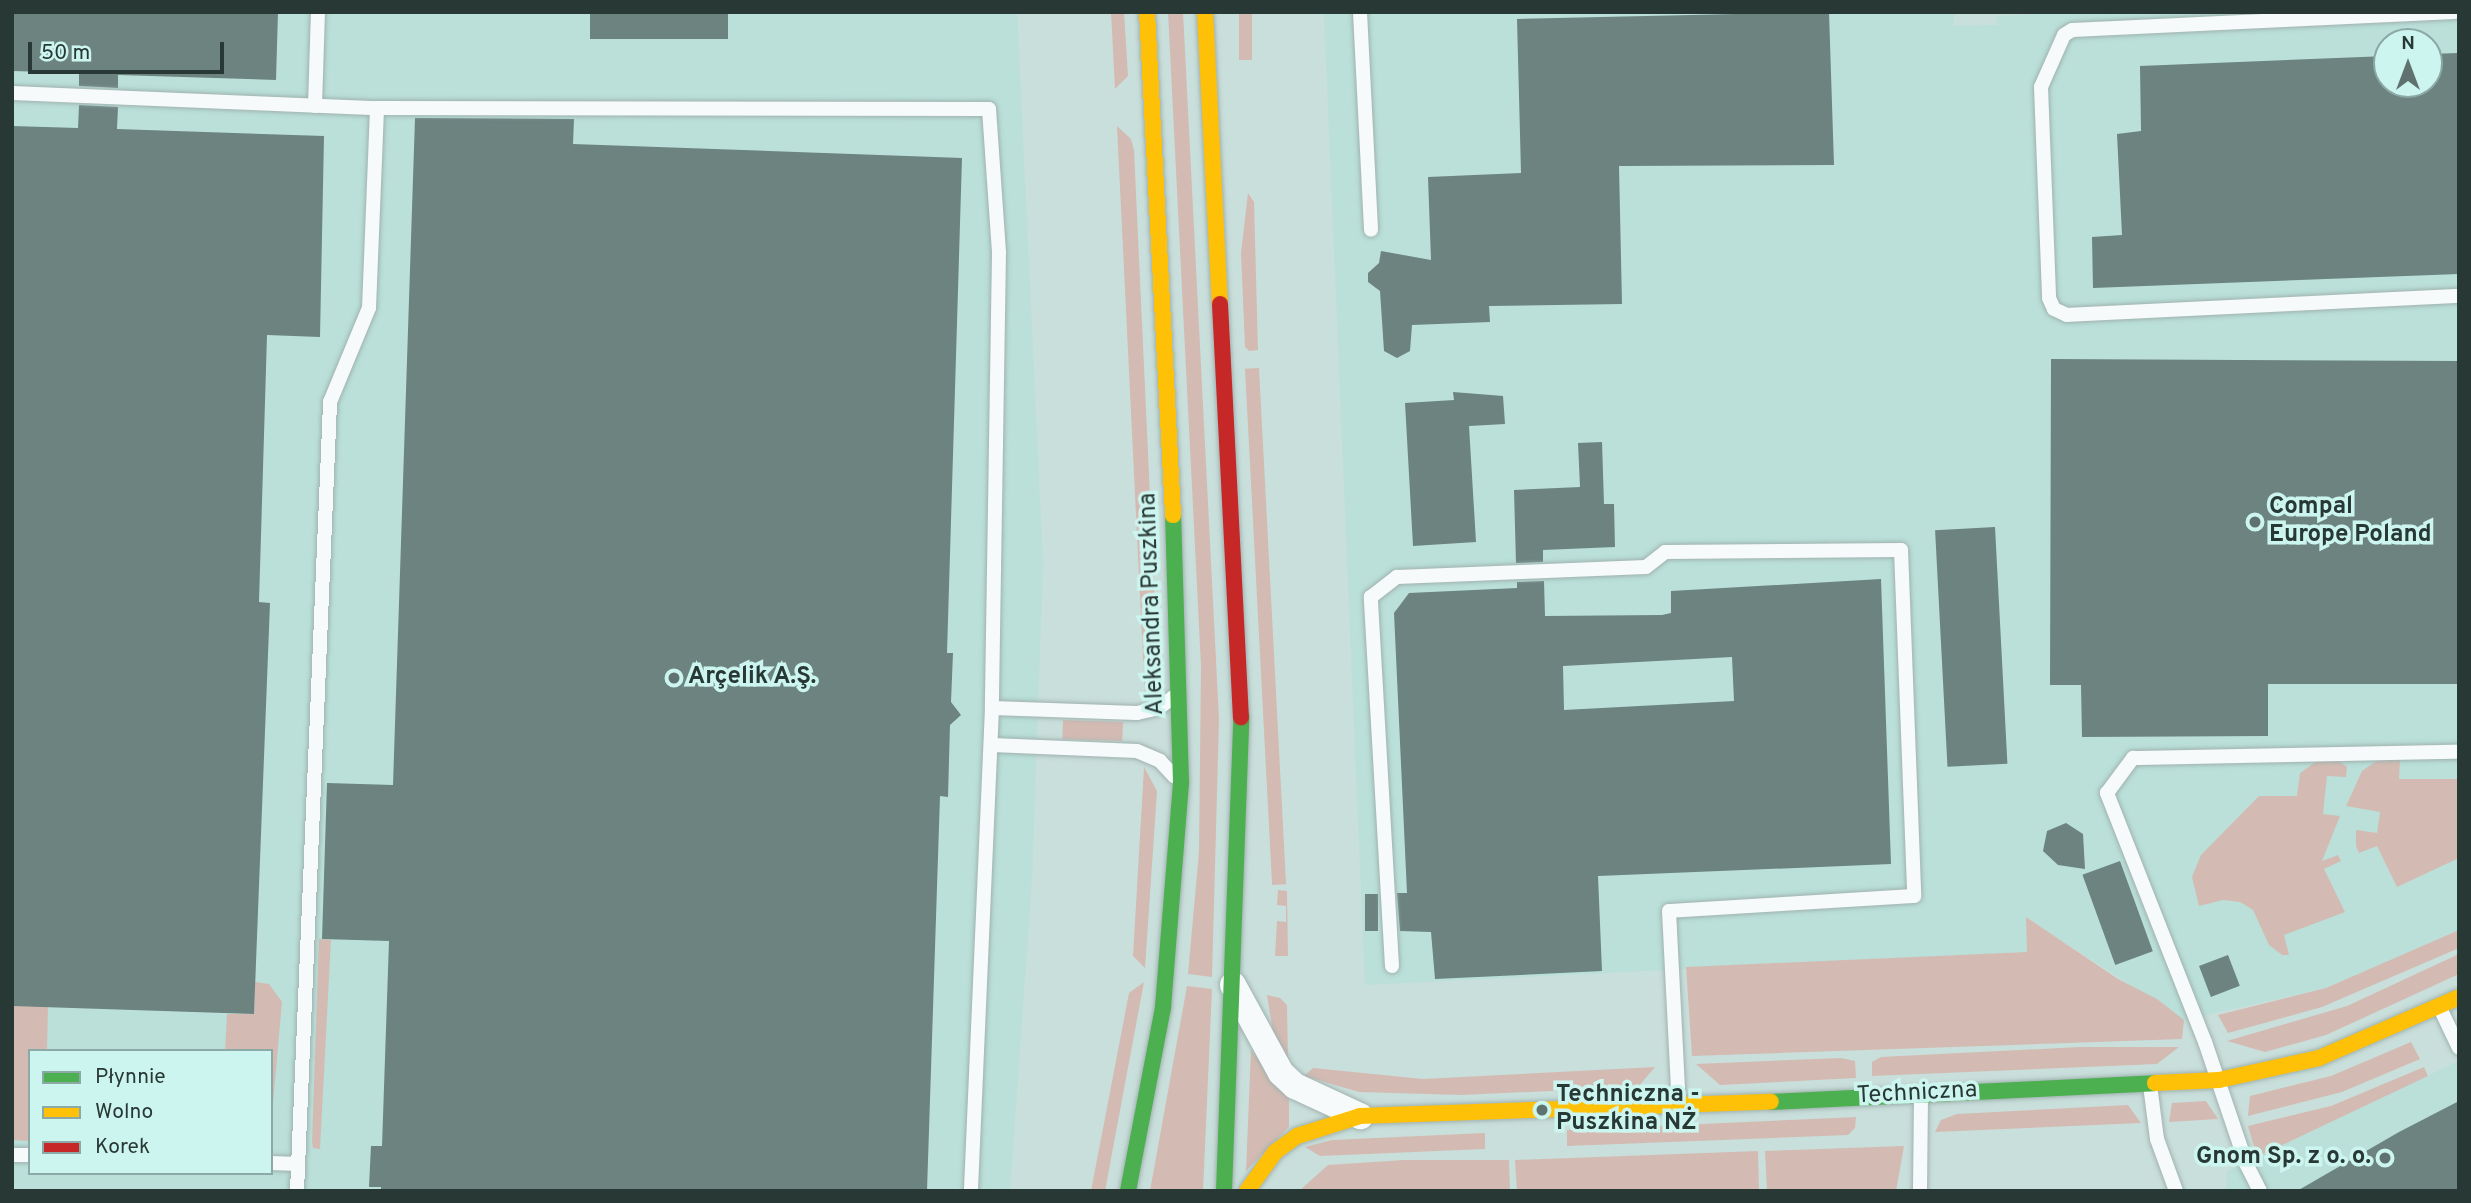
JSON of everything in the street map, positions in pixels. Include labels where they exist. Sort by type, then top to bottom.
[{"type":"main road","name":"Aleksandra Puszkina","points":[[1128,1191],[1166,987],[1181,782],[1180,688],[1147,12]]},
{"type":"main road","points":[[1205,12],[1241,720],[1224,1191]]},
{"type":"main road","name":"Techniczna","points":[[1247,1191],[1275,1152],[1297,1136],[1360,1116],[1679,1107],[2219,1080],[2319,1058],[2459,997]]},
{"type":"street","name":"Techniczna","points":[[1233,985],[1281,1073],[1295,1086],[1360,1116]]},
{"type":"lane","points":[[315,106],[318,12]]},
{"type":"lane","points":[[1360,12],[1371,230]]},
{"type":"lane","points":[[2454,12],[2072,30],[2064,35],[2041,87],[2049,298],[2054,309],[2067,315],[2459,296]]},
{"type":"lane","points":[[12,93],[377,108],[989,109],[999,252],[992,745],[971,1191]]},
{"type":"lane","points":[[297,1191],[330,402],[369,307],[377,108]]},
{"type":"lane","points":[[1392,966],[1371,597],[1396,577],[1646,567],[1665,552],[1901,551],[1914,896],[1669,911],[1679,1107]]},
{"type":"lane","points":[[992,708],[1137,713],[1160,708],[1180,688]]},
{"type":"lane","points":[[992,745],[1137,751],[1160,761],[1181,782]]},
{"type":"lane","points":[[2260,1191],[2246,1163],[2219,1080],[2107,793],[2133,758],[2459,752]]},
{"type":"lane","points":[[2439,1007],[2459,1048]]},
{"type":"lane","points":[[2150,1084],[2157,1139],[2176,1191]]},
{"type":"lane","points":[[1920,1191],[1921,1094]]},
{"type":"lane","points":[[273,1163],[298,1164]]},
{"type":"shaded area","points":[[12,12],[1017,12],[1043,564],[1032,877],[1010,1191],[12,1191]]},
{"type":"shaded area","points":[[1111,12],[1124,12],[1128,76],[1115,89]]},
{"type":"shaded area","points":[[1168,12],[1183,12],[1219,719],[1212,977],[1188,974],[1199,852],[1201,666]]},
{"type":"shaded area","points":[[1239,12],[1252,12],[1252,60],[1239,60]]},
{"type":"shaded area","points":[[1324,12],[1955,12],[1953,26],[1997,25],[1997,16],[2083,12],[2459,12],[2459,930],[2326,988],[2184,1020],[2027,918],[2028,952],[1365,985]]},
{"type":"shaded area","points":[[1117,126],[1131,139],[1134,150],[1158,669],[1156,683],[1145,699]]},
{"type":"shaded area","points":[[1248,193],[1254,202],[1258,350],[1249,351],[1245,347],[1241,253]]},
{"type":"shaded area","points":[[1259,368],[1286,884],[1272,885],[1245,369]]},
{"type":"shaded area","points":[[1063,720],[1123,722],[1122,741],[1062,739]]},
{"type":"shaded area","points":[[2378,760],[2400,760],[2399,779],[2459,779],[2459,858],[2397,887],[2377,846],[2359,853],[2356,846],[2356,830],[2377,833],[2380,812],[2346,806],[2362,771]]},
{"type":"shaded area","points":[[2317,761],[2339,761],[2347,767],[2346,777],[2327,776],[2323,814],[2340,816],[2322,861],[2338,855],[2341,861],[2324,869],[2345,912],[2284,935],[2289,955],[2282,955],[2269,945],[2253,910],[2240,902],[2223,900],[2199,906],[2192,877],[2201,855],[2259,796],[2297,796],[2300,773]]},
{"type":"shaded area","points":[[1144,767],[1157,791],[1145,968],[1133,956]]},
{"type":"shaded area","points":[[1278,890],[1287,891],[1288,956],[1275,956],[1277,921],[1286,922],[1286,906],[1277,905]]},
{"type":"shaded area","points":[[2026,917],[2118,979],[2157,999],[2184,1020],[2182,1039],[1692,1056],[1686,967],[2027,952]]},
{"type":"shaded area","points":[[2459,930],[2459,948],[2322,1007],[2228,1033],[2218,1015],[2326,988]]},
{"type":"shaded area","points":[[319,939],[331,940],[320,1149],[313,1148],[312,1142]]},
{"type":"shaded area","points":[[2459,954],[2459,974],[2326,1035],[2265,1052],[2227,1041],[2347,1006]]},
{"type":"shaded area","points":[[255,982],[269,984],[282,1002],[273,1103],[273,1049],[225,1049],[227,1014],[254,1014]]},
{"type":"shaded area","points":[[1144,982],[1105,1191],[1091,1191],[1129,993]]},
{"type":"shaded area","points":[[1187,986],[1212,989],[1203,1191],[1150,1191]]},
{"type":"shaded area","points":[[1267,995],[1280,998],[1287,1005],[1288,1060],[1273,1032]]},
{"type":"shaded area","points":[[12,1006],[48,1006],[47,1049],[28,1049],[28,1141],[12,1140]]},
{"type":"shaded area","points":[[2411,1042],[2420,1059],[2342,1092],[2248,1116],[2250,1096],[2331,1076]]},
{"type":"shaded area","points":[[2080,1047],[2179,1047],[2157,1064],[1872,1076],[1872,1062],[1881,1057]]},
{"type":"shaded area","points":[[1251,1050],[1289,1096],[1289,1127],[1246,1171]]},
{"type":"shaded area","points":[[1841,1058],[1855,1061],[1856,1078],[1720,1085],[1696,1064]]},
{"type":"shaded area","points":[[2459,1061],[2459,1191],[2226,1191],[2227,1171]]},
{"type":"shaded area","points":[[1655,1067],[1638,1087],[1461,1095],[1359,1092],[1304,1076],[1313,1068],[1423,1079]]},
{"type":"shaded area","points":[[2424,1067],[2428,1076],[2257,1157],[2248,1126],[2331,1106]]},
{"type":"shaded area","points":[[2206,1101],[2218,1119],[2169,1122],[2172,1103]]},
{"type":"shaded area","points":[[2128,1105],[2141,1123],[1935,1132],[1941,1120],[1957,1114]]},
{"type":"shaded area","points":[[1856,1117],[1855,1128],[1848,1135],[1567,1146],[1567,1130]]},
{"type":"shaded area","points":[[1485,1133],[1485,1149],[1320,1156],[1305,1147],[1332,1140]]},
{"type":"shaded area","points":[[1904,1146],[1896,1191],[1767,1191],[1765,1151]]},
{"type":"shaded area","points":[[1758,1151],[1759,1191],[1517,1191],[1515,1160]]},
{"type":"shaded area","points":[[1404,1160],[1509,1160],[1510,1191],[1299,1191],[1328,1165]]},
{"type":"building","points":[[12,12],[278,12],[276,80],[118,75],[118,88],[79,86],[79,73],[12,71]]},
{"type":"building","points":[[590,12],[728,12],[728,39],[590,39]]},
{"type":"building","points":[[1829,12],[1834,165],[1619,166],[1622,304],[1489,306],[1490,322],[1412,325],[1410,351],[1397,358],[1384,351],[1380,291],[1368,282],[1368,273],[1379,263],[1381,251],[1431,260],[1428,177],[1521,173],[1517,19]]},
{"type":"building","points":[[2459,53],[2459,274],[2093,288],[2092,237],[2122,235],[2117,134],[2141,131],[2140,66],[2373,57],[2373,98],[2443,98],[2443,54]]},
{"type":"building","points":[[79,105],[118,107],[117,129],[324,136],[320,337],[267,335],[259,602],[270,603],[254,1014],[12,1006],[12,126],[78,128]]},
{"type":"building","name":"Arçelik A.Ş.","points":[[415,118],[574,119],[573,144],[962,158],[947,653],[953,653],[951,702],[961,715],[950,725],[948,797],[940,796],[927,1191],[381,1191],[381,1187],[369,1187],[371,1146],[382,1146],[389,941],[322,939],[327,783],[393,785]]},
{"type":"building","name":"Compal Europe Poland","points":[[2051,359],[2459,361],[2459,684],[2268,684],[2268,736],[2082,737],[2081,685],[2050,685]]},
{"type":"building","points":[[1453,392],[1503,396],[1505,424],[1469,426],[1476,542],[1413,546],[1405,403],[1454,400]]},
{"type":"building","points":[[1602,442],[1604,504],[1614,504],[1615,547],[1543,550],[1543,562],[1516,563],[1514,490],[1580,487],[1578,443]]},
{"type":"building","points":[[1995,527],[2007,764],[1947,767],[1935,530]]},
{"type":"building","points":[[1881,579],[1891,864],[1598,876],[1602,971],[1435,979],[1431,932],[1400,931],[1397,893],[1407,893],[1394,613],[1409,593],[1517,588],[1517,582],[1544,581],[1545,616],[1662,615],[1671,613],[1671,591]],"holes":[[[1732,657],[1734,701],[1564,710],[1563,666]]]},
{"type":"building","points":[[2066,823],[2083,834],[2085,869],[2058,865],[2043,851],[2047,831]]},
{"type":"building","points":[[2120,861],[2153,951],[2115,965],[2082,875]]},
{"type":"building","points":[[1365,894],[1378,894],[1378,931],[1365,931]]},
{"type":"building","points":[[2228,955],[2240,986],[2211,997],[2199,966]]},
{"type":"building","points":[[2459,1101],[2459,1191],[2297,1191],[2399,1132]]},
{"type":"traffic: fast","points":[[1128,1191],[1163,1007],[1181,782],[1173,515]]},
{"type":"traffic: fast","points":[[1224,1191],[1241,717]]},
{"type":"traffic: fast","points":[[1771,1102],[2155,1083]]},
{"type":"traffic: slow","points":[[1147,12],[1173,515]]},
{"type":"traffic: slow","points":[[1205,12],[1220,304]]},
{"type":"traffic: slow","points":[[2155,1083],[2219,1080],[2319,1058],[2459,997]]},
{"type":"traffic: slow","points":[[1247,1191],[1275,1152],[1297,1136],[1360,1116],[1771,1102]]},
{"type":"traffic: jam","points":[[1220,304],[1241,717]]},
{"type":"place","name":"Compal Europe Poland","points":[[2255,522]]},
{"type":"place","name":"Arçelik A.Ş.","points":[[674,678]]},
{"type":"place","name":"Techniczna - Puszkina NŻ","points":[[1542,1110]]},
{"type":"place","name":"Gnom Sp. z o. o.","points":[[2385,1158]]}]
